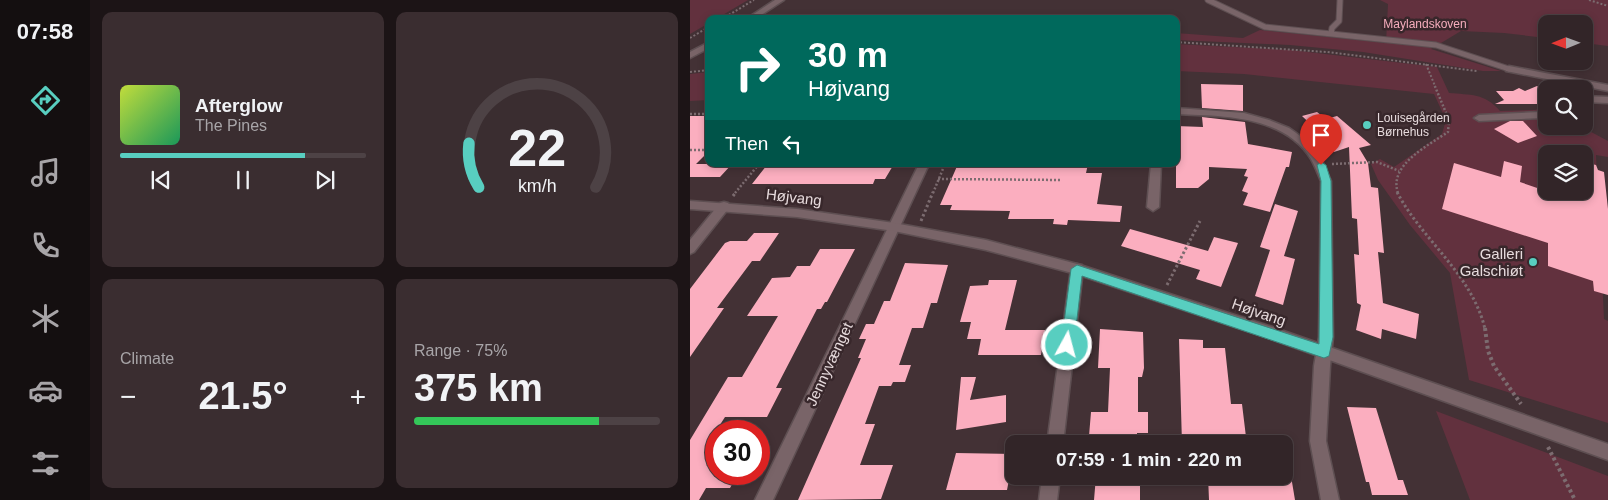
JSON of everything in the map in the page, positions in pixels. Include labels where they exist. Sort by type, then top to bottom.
[{"type":"street","points":[[756,15],[780,0]]},
{"type":"street","points":[[690,56],[705,47]]},
{"type":"street","points":[[1509,69],[1608,88]]},
{"type":"street","points":[[1593,99],[1608,100]]},
{"type":"street","points":[[1180,111],[1226,113],[1255,118],[1275,125],[1298,138],[1314,154],[1321,165],[1326,181],[1326,337],[1318,441],[1330,500]]},
{"type":"street","points":[[1480,118],[1538,115]]},
{"type":"street","points":[[894,227],[923,167]]},
{"type":"street","points":[[1153,207],[1156,167]]},
{"type":"street","name":"Højvang","points":[[690,205],[724,206],[797,213],[894,227],[986,245],[1077,269],[1324,352],[1608,452]]},
{"type":"street","points":[[690,249],[724,206]]},
{"type":"street","name":"Jennyvænget","points":[[764,500],[894,227]]},
{"type":"street","points":[[1056,435],[1077,269]]},
{"type":"street","points":[[1048,500],[1050,485]]},
{"type":"lane","points":[[1208,0],[1265,27],[1442,46],[1486,63],[1509,69]]},
{"type":"lane","points":[[1331,34],[1332,28],[1339,21],[1340,0]]},
{"type":"path","points":[[729,15],[754,0]]},
{"type":"path","points":[[1589,0],[1608,6]]},
{"type":"path","points":[[690,38],[705,29]]},
{"type":"path","points":[[1180,42],[1290,47],[1482,72]]},
{"type":"path","points":[[1426,64],[1449,120],[1448,132],[1399,171],[1395,183],[1399,196],[1409,212],[1442,250],[1462,278],[1486,328],[1486,348],[1492,363],[1537,427],[1575,500]]},
{"type":"path","points":[[690,72],[705,70]]},
{"type":"path","points":[[690,114],[705,114]]},
{"type":"path","points":[[690,150],[705,150]]},
{"type":"path","points":[[1321,165],[1377,162],[1399,171]]},
{"type":"path","points":[[724,206],[756,167]]},
{"type":"path","points":[[917,232],[944,167]]},
{"type":"path","points":[[938,180],[1062,180]]},
{"type":"path","points":[[1161,297],[1200,221]]},
{"type":"green space","points":[[690,0],[748,0],[723,15],[705,15],[705,25],[690,34]]},
{"type":"green space","name":"Maylandskoven","points":[[1380,0],[1608,0],[1608,46],[1593,44],[1593,15],[1538,15],[1538,37],[1461,31],[1431,49],[1501,71],[1483,71],[1363,52],[1290,45],[1180,40],[1180,33],[1243,38],[1260,30],[1386,43],[1388,4]]},
{"type":"green space","name":"Galleri Galschiøt","points":[[1180,44],[1291,50],[1437,67],[1449,93],[1483,98],[1500,111],[1538,109],[1538,135],[1593,135],[1593,133],[1608,141],[1608,157],[1596,155],[1604,319],[1608,321],[1608,423],[1469,380],[1450,273],[1410,225],[1378,180],[1371,164],[1380,159],[1394,167],[1442,134],[1446,120],[1434,94],[1244,74],[1180,71]]},
{"type":"green space","points":[[705,72],[705,100],[690,101],[690,74]]},
{"type":"green space","points":[[1436,411],[1608,476],[1608,500],[1470,500]]},
{"type":"building","points":[[1201,84],[1243,85],[1243,111],[1202,108]]},
{"type":"building","points":[[1538,87],[1538,104],[1495,104],[1504,100],[1496,91],[1513,91],[1519,88],[1525,91]]},
{"type":"building","points":[[1317,112],[1326,119],[1337,116],[1371,145],[1359,148],[1368,163],[1371,187],[1378,188],[1384,253],[1378,252],[1383,303],[1419,314],[1416,339],[1382,329],[1381,339],[1356,330],[1361,305],[1357,303],[1354,254],[1359,255],[1357,219],[1352,218],[1349,147],[1334,152],[1316,136],[1316,134],[1320,133],[1302,116]]},
{"type":"building","points":[[690,116],[705,116],[705,155],[696,164],[705,164],[705,167],[729,167],[720,177],[690,177]]},
{"type":"building","points":[[1202,117],[1245,122],[1248,144],[1292,152],[1289,167],[1286,167],[1270,212],[1243,205],[1248,193],[1242,191],[1248,177],[1244,176],[1247,169],[1209,167],[1209,179],[1198,188],[1176,188],[1176,167],[1180,167],[1180,126],[1203,127]]},
{"type":"building","points":[[1510,121],[1523,121],[1537,136],[1518,143],[1494,129]]},
{"type":"building","points":[[1504,161],[1522,166],[1520,182],[1538,188],[1538,200],[1593,200],[1593,164],[1596,165],[1598,170],[1604,172],[1608,209],[1608,295],[1594,291],[1593,281],[1548,266],[1548,243],[1442,209],[1454,163],[1501,177]]},
{"type":"building","points":[[765,167],[892,167],[885,179],[875,179],[873,184],[752,184]]},
{"type":"building","points":[[957,167],[1087,167],[1086,173],[1102,173],[1097,204],[1122,206],[1120,222],[1068,220],[1067,225],[1053,224],[1054,219],[1008,219],[1010,211],[950,210],[952,205],[940,205]]},
{"type":"building","points":[[1275,204],[1298,211],[1284,256],[1295,259],[1283,305],[1255,296],[1270,250],[1260,247]]},
{"type":"building","points":[[1130,229],[1208,251],[1214,237],[1238,243],[1221,287],[1196,279],[1200,270],[1121,246]]},
{"type":"building","points":[[754,233],[779,233],[760,261],[752,261],[717,308],[724,308],[690,357],[690,289],[725,243],[730,241],[747,241]]},
{"type":"building","points":[[820,249],[855,249],[827,302],[825,302],[821,309],[817,309],[776,388],[782,388],[767,417],[725,417],[723,420],[705,420],[705,485],[732,485],[730,488],[706,488],[699,500],[690,500],[690,440],[728,377],[742,377],[778,316],[747,316],[772,278],[790,277],[797,266],[810,266]]},
{"type":"building","points":[[905,263],[948,265],[937,303],[931,303],[923,328],[912,328],[899,365],[911,365],[905,382],[893,382],[891,386],[879,386],[865,424],[875,424],[860,465],[893,465],[881,499],[798,500],[861,358],[858,358],[866,339],[859,339],[866,324],[874,324],[884,301],[890,301]]},
{"type":"building","points":[[989,280],[1017,280],[1005,330],[1045,330],[1041,355],[978,355],[981,339],[967,339],[971,322],[960,322],[970,286],[988,285]]},
{"type":"building","points":[[1100,329],[1143,332],[1144,368],[1142,377],[1138,377],[1138,412],[1148,412],[1148,433],[1137,433],[1137,435],[1089,435],[1091,412],[1108,412],[1110,368],[1098,368]]},
{"type":"building","points":[[1179,339],[1203,340],[1203,348],[1225,348],[1231,404],[1242,404],[1246,435],[1182,435]]},
{"type":"building","points":[[961,377],[976,377],[970,400],[1006,395],[1006,422],[956,430]]},
{"type":"building","points":[[1347,407],[1376,408],[1398,480],[1403,480],[1408,495],[1372,495],[1369,482],[1366,482]]},
{"type":"building","points":[[956,453],[1005,454],[1005,485],[1008,485],[1007,490],[946,490]]},
{"type":"building","points":[[1095,485],[1140,485],[1140,500],[1094,500]]},
{"type":"building","points":[[1208,485],[1292,485],[1295,500],[1209,500]]},
{"type":"place","name":"Louisegården Børnehus","points":[[1367,125]]},
{"type":"place","name":"Galleri Galschiøt","points":[[1533,262]]},
{"type":"route","points":[[1067,345],[1077,269],[1324,352],[1326,337],[1326,181],[1321,165]]}]
